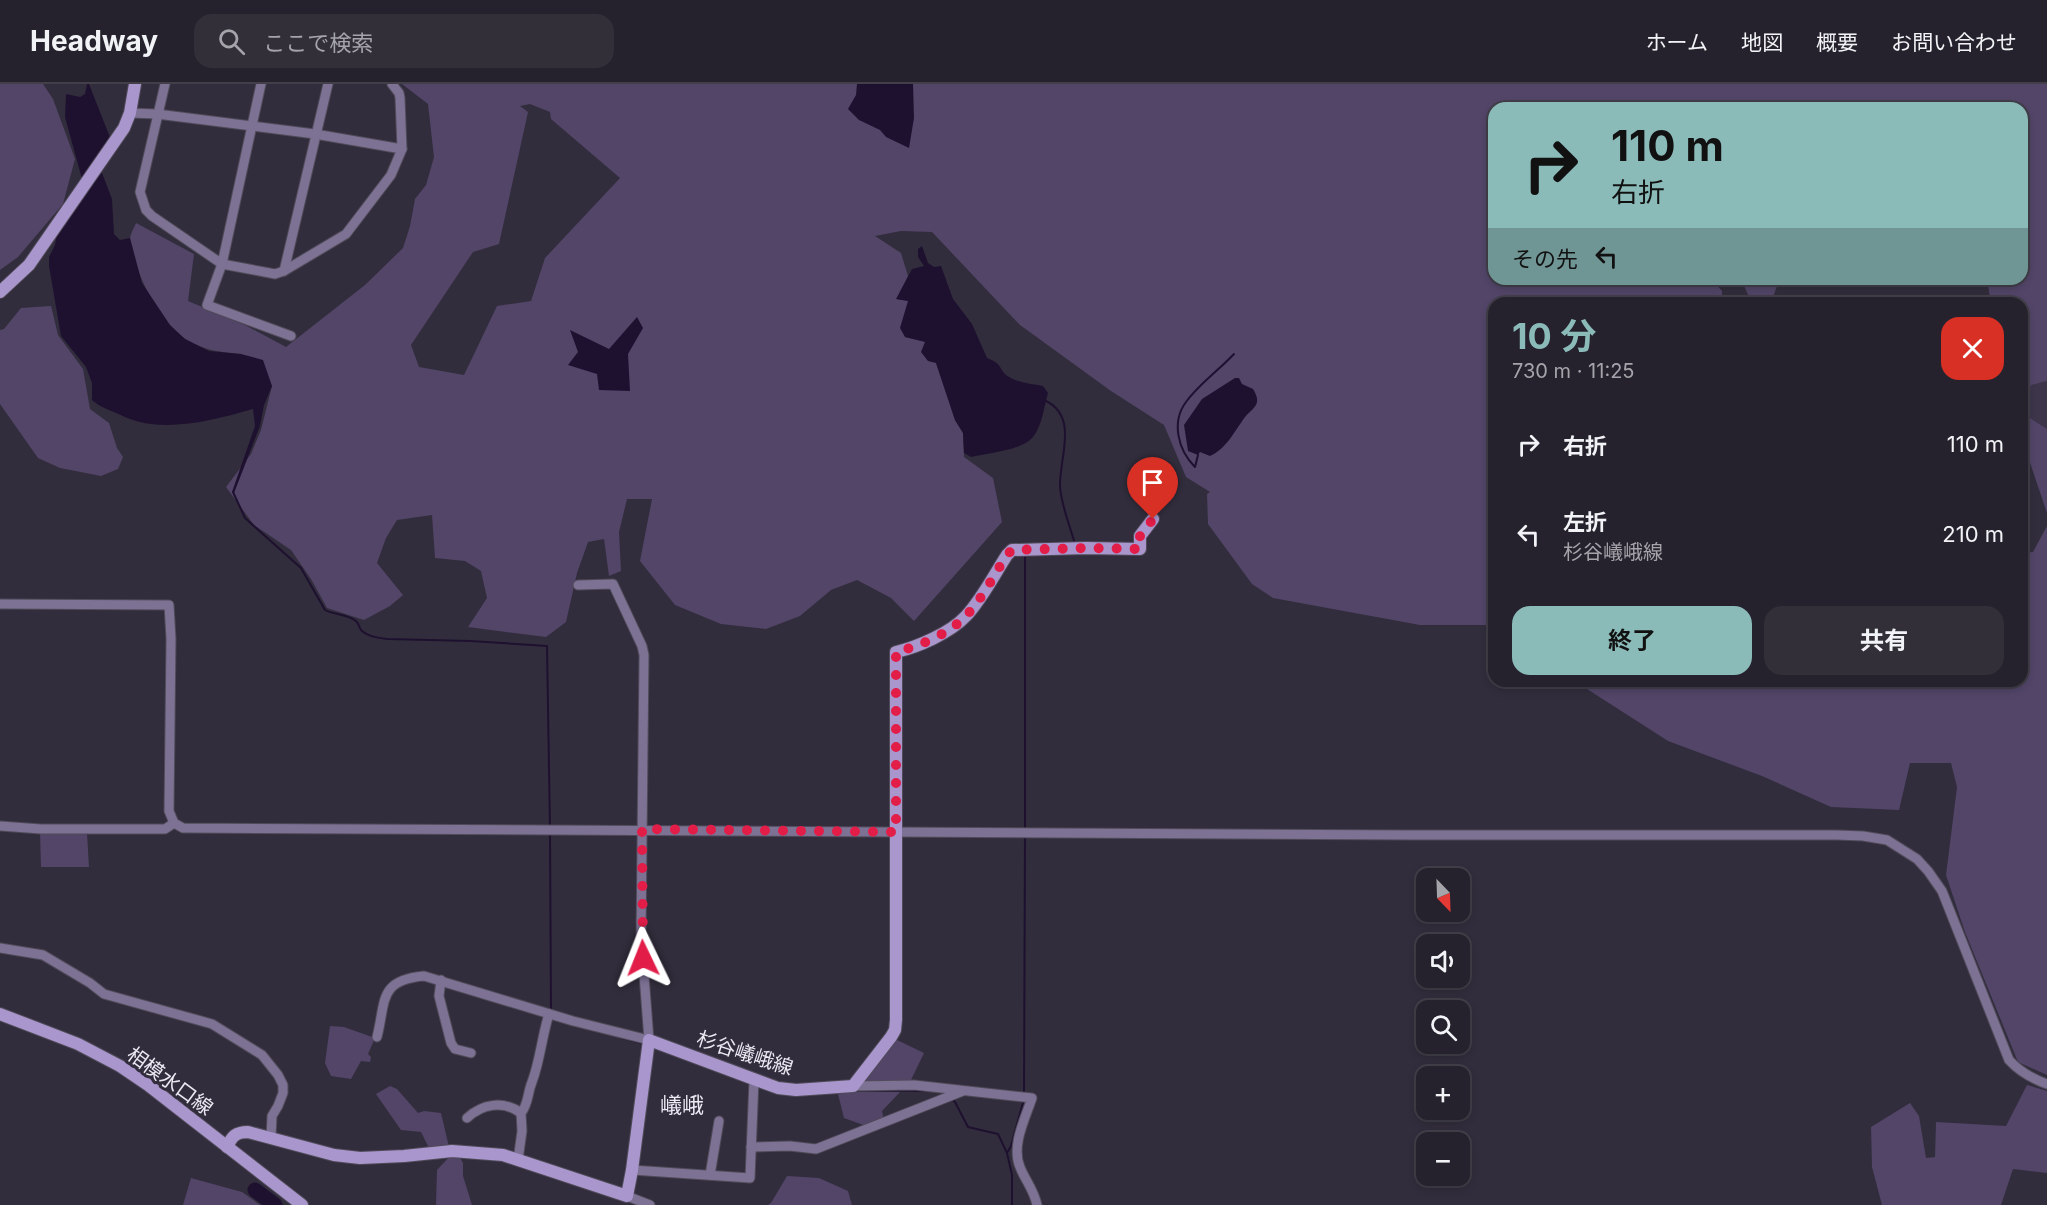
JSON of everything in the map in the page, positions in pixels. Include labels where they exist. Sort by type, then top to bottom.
[{"type":"main road","points":[[0,292],[29,265],[124,128],[130,113],[135,84]]},
{"type":"main road","points":[[853,1086],[895,1030],[896,652],[922,644],[958,624],[975,605],[1012,550],[1140,549],[1140,536],[1153,519]]},
{"type":"main road","name":"相模水口線","points":[[0,1014],[78,1044],[120,1066],[148,1085],[302,1205]]},
{"type":"main road","points":[[226,1147],[231,1137],[239,1132],[248,1132],[334,1155],[360,1158],[452,1151],[502,1155],[627,1196],[649,1040]]},
{"type":"main road","name":"杉谷嶬峨線","points":[[649,1040],[778,1088],[796,1090],[853,1086]]},
{"type":"street","points":[[165,84],[140,192],[142,203],[152,216],[222,264],[274,274],[284,271],[346,234],[391,175],[402,149],[400,98],[392,84]]},
{"type":"street","points":[[261,84],[250,126],[222,264],[207,305],[291,336]]},
{"type":"street","points":[[284,271],[328,84]]},
{"type":"street","points":[[130,113],[157,114],[315,134],[402,149]]},
{"type":"street","points":[[377,1038],[383,1014],[383,1001],[387,993],[398,983],[424,975],[549,1014],[649,1040],[641,936],[644,655],[613,584],[578,585]]},
{"type":"street","points":[[0,604],[169,605],[171,639],[169,811],[174,823],[183,828],[1410,835],[1837,835],[1887,840],[1917,859],[1942,891],[2009,1060],[2016,1068],[2047,1084]]},
{"type":"street","points":[[0,826],[41,829],[165,829],[174,823]]},
{"type":"street","points":[[0,948],[43,955],[90,982],[104,994],[212,1023],[262,1055],[283,1085],[279,1106],[272,1116],[271,1138]]},
{"type":"street","points":[[441,980],[439,996],[452,1042],[455,1049],[471,1053]]},
{"type":"street","points":[[518,1160],[522,1131],[521,1113],[527,1105],[531,1083],[536,1076],[543,1031],[549,1014]]},
{"type":"street","points":[[632,1170],[750,1178],[754,1080]]},
{"type":"street","points":[[853,1086],[914,1085],[1032,1098],[1016,1151],[1020,1167],[1031,1186],[1037,1205]]},
{"type":"street","points":[[751,1147],[790,1146],[816,1149],[966,1090]]},
{"type":"street","points":[[467,1118],[475,1110],[492,1105],[503,1105],[521,1113]]},
{"type":"street","points":[[710,1175],[719,1121]]},
{"type":"street","points":[[627,1196],[650,1205]]},
{"type":"shaded area","points":[[0,84],[43,84],[53,99],[75,159],[63,204],[18,257],[0,270]]},
{"type":"shaded area","points":[[87,84],[89,84],[111,140],[82,179],[65,117],[66,94],[80,97],[85,94]]},
{"type":"shaded area","points":[[402,84],[2047,84],[2047,381],[2031,385],[2028,396],[2028,297],[1990,297],[1988,285],[2028,285],[2028,102],[1488,102],[1488,285],[1716,285],[1722,291],[1722,297],[1488,297],[1488,625],[1420,625],[1273,598],[1252,584],[1208,524],[1207,494],[1210,492],[1186,477],[1164,425],[1111,391],[1020,325],[932,232],[901,231],[875,236],[901,253],[908,276],[897,299],[909,301],[905,337],[926,341],[936,363],[955,420],[963,433],[964,457],[993,478],[1002,522],[914,621],[891,598],[857,580],[831,590],[800,616],[766,629],[721,624],[675,605],[640,561],[652,499],[627,499],[619,532],[621,571],[609,576],[604,539],[588,542],[577,573],[566,622],[546,637],[468,627],[487,598],[481,571],[465,561],[435,558],[432,515],[397,520],[386,538],[377,563],[403,595],[390,606],[364,620],[327,608],[291,550],[254,525],[226,487],[251,454],[261,430],[272,386],[241,354],[207,349],[177,333],[158,310],[142,281],[132,252],[130,238],[136,223],[194,254],[188,301],[245,325],[286,347],[365,285],[403,248],[415,199],[426,185],[434,157],[428,104]],"holes":[[[530,104],[550,112],[551,119],[620,178],[545,258],[531,301],[497,306],[464,375],[419,367],[411,345],[473,252],[499,244],[528,112],[520,106]]]},
{"type":"shaded area","points":[[857,84],[913,84],[914,118],[909,148],[859,120],[848,109],[856,95]]},
{"type":"shaded area","points":[[102,173],[112,199],[114,234],[120,240],[130,238],[142,283],[170,325],[185,339],[209,351],[241,354],[263,360],[272,386],[264,405],[260,426],[234,493],[232,492],[255,426],[253,409],[216,419],[176,425],[147,423],[129,418],[92,400],[92,383],[86,367],[61,336],[49,257],[55,245],[58,228],[97,174]]},
{"type":"shaded area","points":[[922,246],[928,263],[934,267],[941,266],[953,299],[972,324],[987,358],[999,365],[1009,377],[1043,386],[1048,393],[1036,433],[1021,445],[971,457],[964,453],[963,433],[955,420],[936,363],[928,361],[921,352],[925,342],[905,337],[900,328],[908,301],[896,299],[912,269],[924,266],[918,257],[918,249]]},
{"type":"shaded area","points":[[1744,285],[1777,285],[1773,297],[1749,297]]},
{"type":"shaded area","points":[[51,306],[58,335],[83,369],[90,409],[109,423],[117,448],[123,457],[118,469],[101,476],[60,468],[38,458],[0,404],[0,330],[4,329],[21,308]]},
{"type":"shaded area","points":[[637,317],[643,328],[628,354],[630,391],[599,390],[597,374],[568,365],[578,352],[570,330],[609,349]]},
{"type":"shaded area","points":[[1235,378],[1239,378],[1242,384],[1253,389],[1257,399],[1255,406],[1226,444],[1216,453],[1210,456],[1188,451],[1184,425],[1202,399]]},
{"type":"shaded area","points":[[2047,381],[2047,429],[2030,418],[2028,394],[2031,384]]},
{"type":"shaded area","points":[[2028,410],[2030,418],[2047,429],[2047,513],[2028,457]]},
{"type":"shaded area","points":[[2047,526],[2047,1075],[2018,1062],[1965,932],[1946,875],[1957,787],[1951,763],[1910,763],[1899,810],[1831,807],[1762,776],[1668,741],[1582,687],[2028,687],[2028,552],[2033,552]]},
{"type":"shaded area","points":[[40,832],[87,834],[89,867],[41,867]]},
{"type":"shaded area","points":[[330,1026],[344,1027],[375,1038],[368,1054],[371,1057],[370,1062],[361,1061],[351,1079],[331,1076],[325,1063]]},
{"type":"shaded area","points":[[895,1039],[924,1053],[910,1082],[862,1081]]},
{"type":"shaded area","points":[[2027,1085],[2047,1091],[2047,1173],[2013,1169],[2001,1205],[1882,1205],[1872,1167],[1871,1127],[1910,1103],[1919,1116],[1926,1158],[1935,1157],[1936,1122],[2006,1126]]},
{"type":"shaded area","points":[[390,1086],[397,1089],[418,1113],[424,1111],[441,1113],[449,1147],[430,1150],[421,1132],[401,1130],[376,1094]]},
{"type":"shaded area","points":[[900,1092],[882,1111],[884,1120],[866,1126],[844,1118],[838,1094]]},
{"type":"shaded area","points":[[451,1155],[459,1156],[463,1163],[463,1176],[472,1205],[436,1205],[437,1170]]},
{"type":"shaded area","points":[[787,1176],[819,1178],[848,1191],[852,1205],[768,1205]]},
{"type":"shaded area","points":[[191,1178],[242,1192],[260,1205],[183,1205]]},
{"type":"waterway","points":[[1198,455],[1195,467],[1184,452],[1178,436],[1181,410],[1197,389],[1234,354]]},
{"type":"waterway","points":[[1046,401],[1056,408],[1065,428],[1060,486],[1075,544]]},
{"type":"waterway","points":[[233,492],[245,518],[301,568],[325,610],[353,619],[367,634],[388,639],[547,646],[550,829]]},
{"type":"waterway","points":[[1025,553],[1025,830]]},
{"type":"waterway","points":[[550,834],[551,1011]]},
{"type":"waterway","points":[[1024,1094],[1025,835]]},
{"type":"waterway","points":[[622,1038],[645,1044]]},
{"type":"waterway","points":[[872,1090],[930,1091]]},
{"type":"waterway","points":[[951,1098],[968,1127],[998,1134],[1007,1153]]},
{"type":"waterway","points":[[1012,1205],[1012,1175],[1007,1153],[1024,1099]]},
{"type":"waterway","points":[[255,1190],[275,1205]]},
{"type":"district","name":"嶬峨","points":[[682,1105]]},
{"type":"route","points":[[643,958],[641,936],[642,829],[896,832],[896,652],[911,649],[958,624],[967,616],[1012,550],[1140,549],[1140,536],[1153,519]]}]
